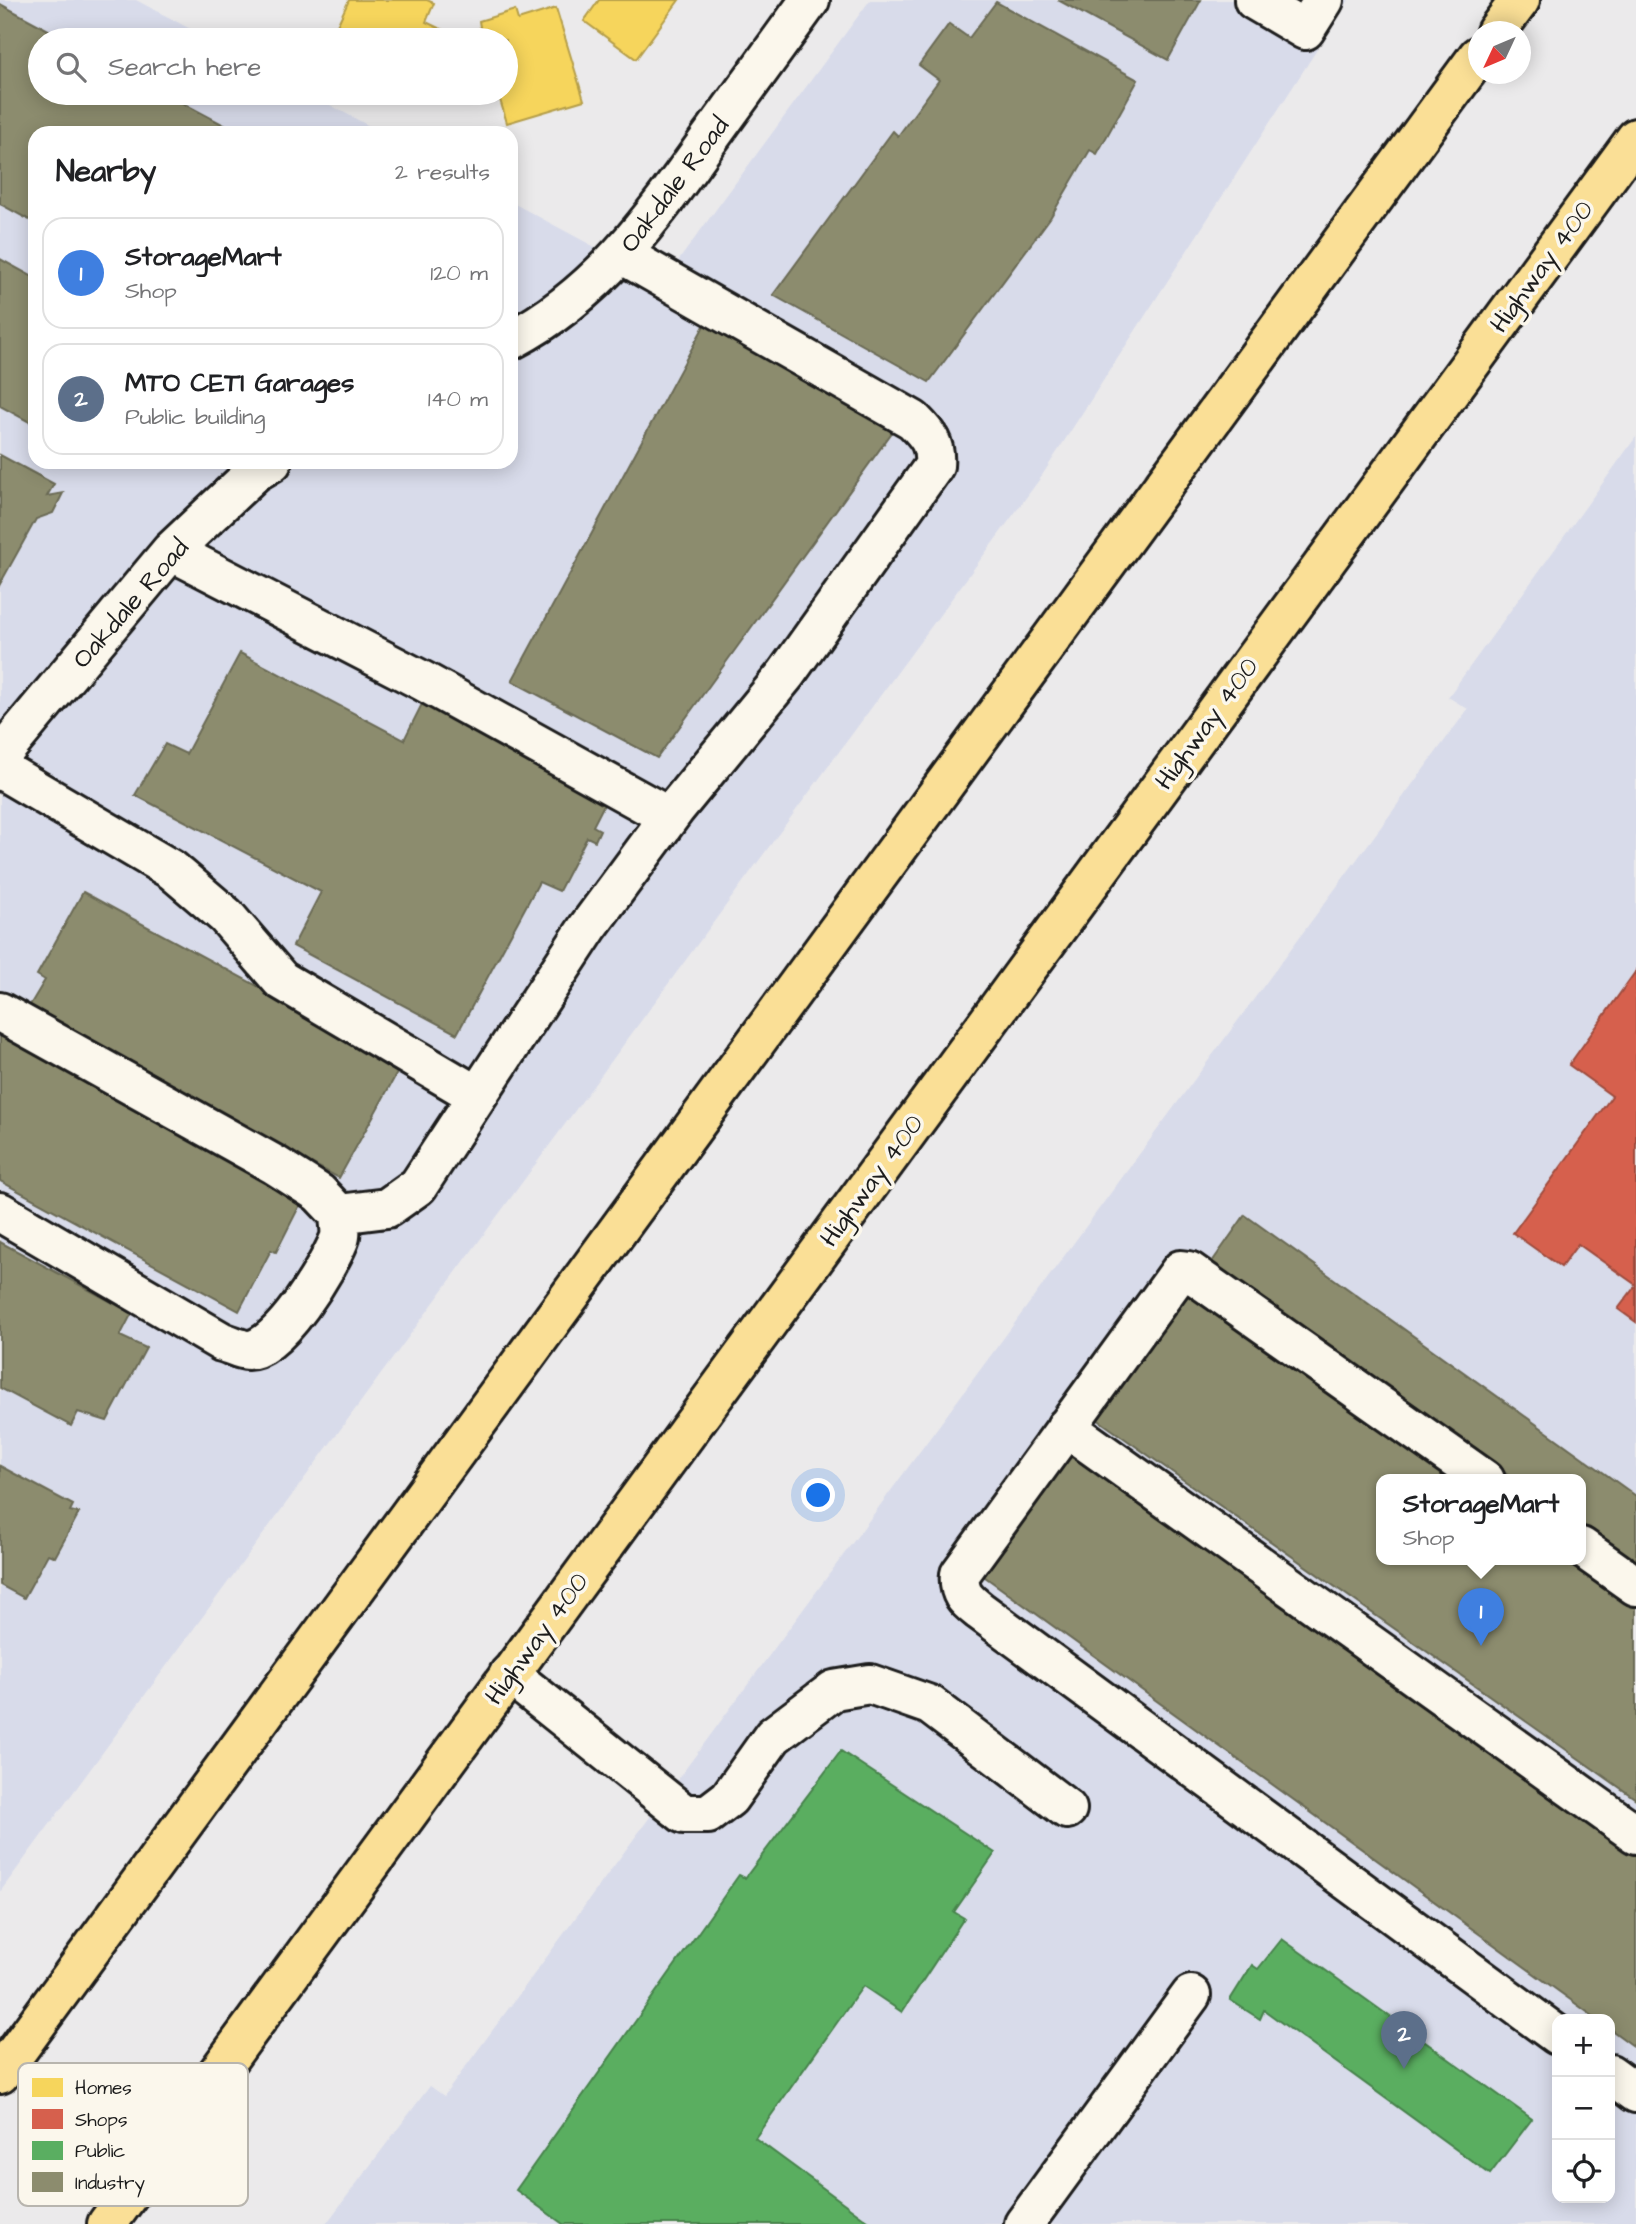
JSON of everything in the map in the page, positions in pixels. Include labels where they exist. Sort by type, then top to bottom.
[{"type":"highway","points":[[1504,21],[1520,0]]},
{"type":"highway","points":[[0,2074],[1468,71]]},
{"type":"highway","name":"Highway 400","points":[[225,2063],[1636,138]]},
{"type":"highway","name":"Highway 400","points":[[107,2224],[120,2206]]},
{"type":"street","name":"Oakdale Road","points":[[518,335],[579,295],[623,255],[655,215],[810,0]]},
{"type":"street","points":[[1254,0],[1305,30],[1324,0]]},
{"type":"street","points":[[339,1213],[387,1208],[418,1186],[588,927],[669,817],[786,674],[934,466],[935,453],[931,439],[913,420],[623,255]]},
{"type":"street","name":"Oakdale Road","points":[[0,756],[172,551],[260,469]]},
{"type":"street","points":[[172,551],[423,681],[669,817]]},
{"type":"street","points":[[0,769],[172,870],[226,916],[281,980],[476,1095]]},
{"type":"street","points":[[0,1012],[275,1165],[319,1193],[339,1213],[340,1238],[308,1294],[268,1342],[249,1350],[222,1342],[0,1212]]},
{"type":"street","points":[[1477,1474],[1189,1271],[1181,1270],[960,1574],[958,1587],[964,1599],[1552,2031]]},
{"type":"street","points":[[1066,1427],[1636,1834]]},
{"type":"street","points":[[1586,1551],[1636,1586]]},
{"type":"street","points":[[509,1674],[684,1814],[708,1814],[729,1798],[773,1735],[834,1690],[870,1684],[930,1705],[1067,1809]]},
{"type":"street","points":[[1024,2224],[1191,1995]]},
{"type":"street","points":[[1614,2077],[1636,2093]]},
{"type":"shaded area","points":[[0,0],[136,0],[188,28],[28,28],[28,105],[330,105],[369,126],[28,126],[28,469],[518,469],[518,206],[662,283],[870,0],[1349,0],[1039,480],[0,1892]]},
{"type":"shaded area","points":[[1636,437],[1636,2224],[326,2224],[430,2086],[444,2096],[1468,709],[1448,697]]},
{"type":"building: Homes","points":[[349,0],[427,0],[434,3],[426,22],[439,28],[336,28]]},
{"type":"building: Homes","points":[[599,0],[679,0],[636,59],[584,21]]},
{"type":"building: Homes","points":[[556,8],[584,100],[507,123],[502,105],[518,105],[518,28],[480,28],[479,21],[515,10],[518,20]]},
{"type":"building: Shops","points":[[1636,971],[1636,1285],[1578,1244],[1561,1267],[1513,1233],[1612,1096],[1569,1065]]},
{"type":"building: Shops","points":[[1636,1285],[1636,1322],[1618,1309]]},
{"type":"building: Public","points":[[841,1751],[995,1853],[954,1912],[964,1918],[902,2012],[863,1986],[755,2138],[872,2224],[563,2224],[516,2190],[739,1875],[745,1878]]},
{"type":"building: Public","points":[[1282,1939],[1532,2119],[1490,2174],[1264,2010],[1260,2019],[1230,2000],[1252,1965],[1258,1969]]},
{"type":"building: Industry","points":[[1058,0],[1201,0],[1168,60]]},
{"type":"building: Industry","points":[[996,2],[1138,80],[1097,154],[1090,150],[1050,218],[929,382],[773,295],[893,131],[898,136],[939,80],[919,65],[949,24],[969,38]]},
{"type":"building: Industry","points":[[0,4],[45,28],[28,28],[28,105],[186,105],[226,126],[28,126],[28,219],[0,204]]},
{"type":"building: Industry","points":[[0,259],[28,274],[28,421],[0,406]]},
{"type":"building: Industry","points":[[712,311],[903,417],[657,758],[512,681]]},
{"type":"building: Industry","points":[[0,455],[54,484],[47,496],[63,493],[53,513],[36,519],[0,584]]},
{"type":"building: Industry","points":[[240,653],[404,740],[429,690],[613,787],[593,826],[600,830],[595,841],[587,837],[559,891],[539,882],[457,1034],[293,946],[321,892],[135,795],[165,744],[186,754]]},
{"type":"building: Industry","points":[[83,892],[402,1064],[339,1178],[27,1010],[45,980],[37,975]]},
{"type":"building: Industry","points":[[0,1034],[303,1199],[276,1252],[271,1250],[239,1311],[0,1181]]},
{"type":"building: Industry","points":[[1245,1215],[1636,1496],[1636,1567],[1586,1531],[1586,1474],[1507,1474],[1212,1262]]},
{"type":"building: Industry","points":[[0,1242],[132,1313],[120,1336],[146,1348],[107,1421],[78,1412],[71,1426],[0,1388]]},
{"type":"building: Industry","points":[[1193,1283],[1464,1474],[1376,1474],[1376,1565],[1586,1563],[1636,1595],[1636,1799],[1097,1419]]},
{"type":"building: Industry","points":[[1078,1439],[1636,1842],[1636,2048],[1615,2033],[1615,2014],[1590,2014],[981,1574]]},
{"type":"building: Industry","points":[[0,1466],[73,1505],[70,1511],[79,1513],[55,1557],[48,1554],[24,1598],[0,1585]]},
{"type":"place","name":"StorageMart","points":[[1481,1646]]},
{"type":"place","name":"MTO CETI Garages","points":[[1404,2069]]}]
